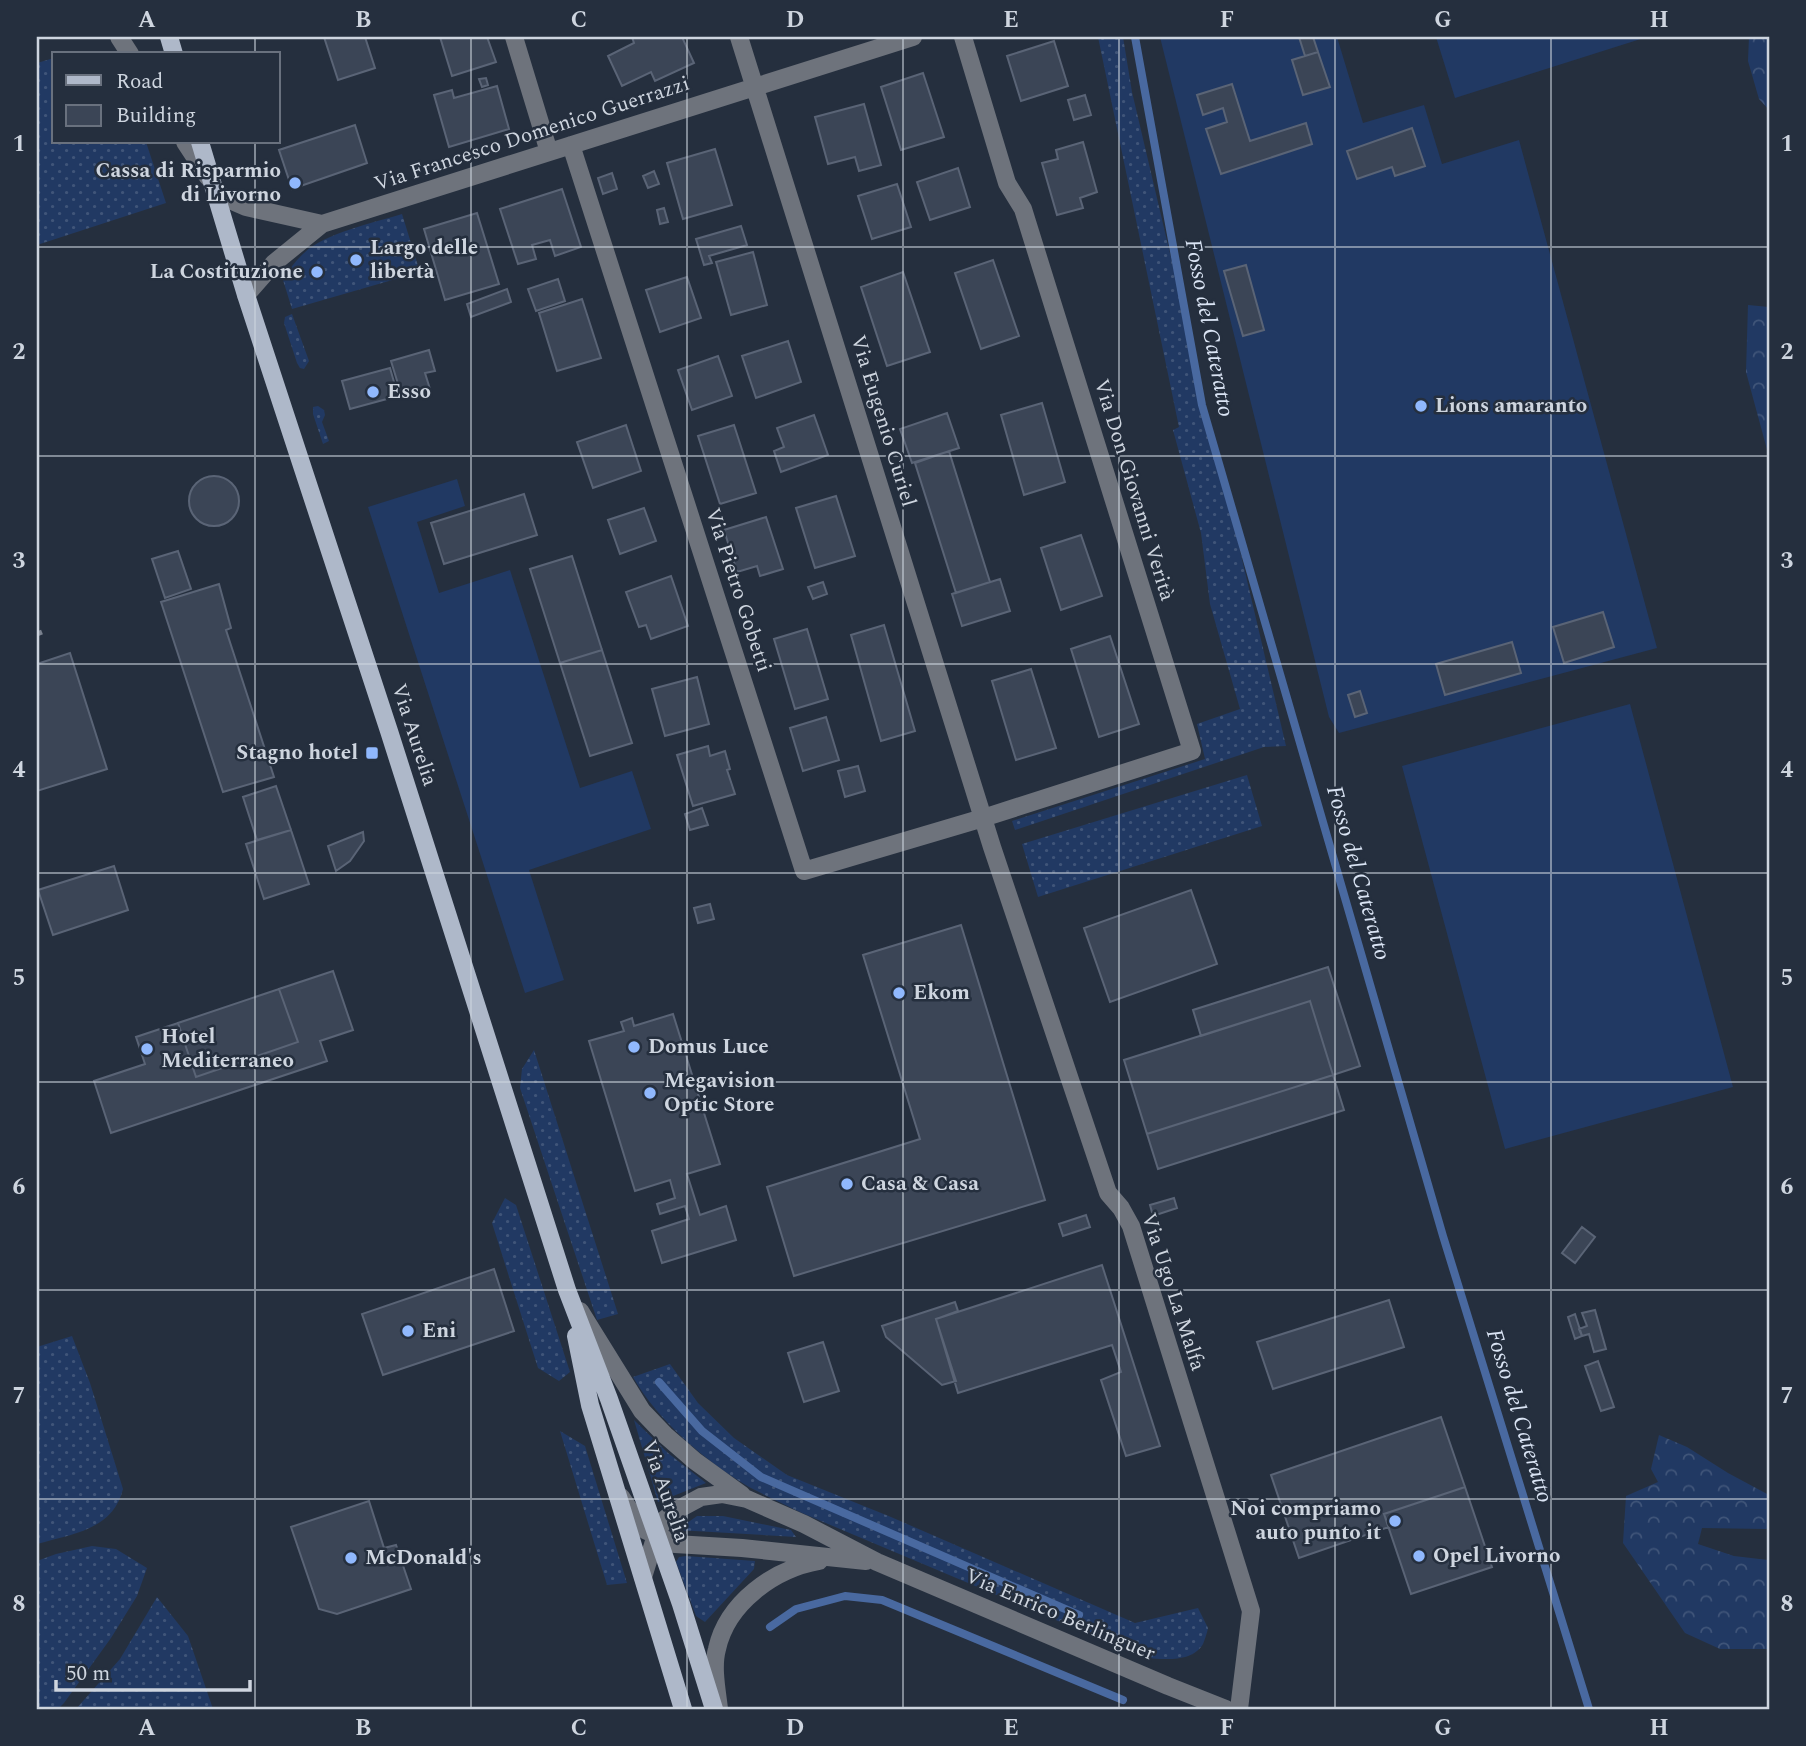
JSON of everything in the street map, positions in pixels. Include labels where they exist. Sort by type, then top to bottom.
[{"type":"main road","name":"Via Aurelia","points":[[201,144],[246,295],[389,731],[567,1290],[610,1399],[716,1709]]},
{"type":"main road","name":"Via Aurelia","points":[[567,1290],[590,1405],[682,1709]]},
{"type":"street","points":[[119,37],[129,52]]},
{"type":"street","points":[[514,37],[549,152]]},
{"type":"street","name":"Via Eugenio Curiel","points":[[739,37],[983,818]]},
{"type":"street","name":"Via Francesco Domenico Guerrazzi","points":[[246,295],[274,263],[322,224],[913,37]]},
{"type":"street","name":"Via Don Giovanni Verità","points":[[963,37],[1007,183],[1023,209],[1192,751],[983,818]]},
{"type":"street","points":[[186,144],[214,189],[246,207],[322,224]]},
{"type":"street","name":"Via Pietro Gobetti","points":[[570,145],[804,872],[983,818]]},
{"type":"street","name":"Via Ugo La Malfa","points":[[983,818],[1108,1193],[1121,1208],[1130,1226],[1251,1611],[1240,1709]]},
{"type":"street","name":"Via Enrico Berlinguer","points":[[567,1290],[642,1411],[695,1461],[747,1499]]},
{"type":"street","points":[[617,1492],[645,1530],[656,1535],[643,1577]]},
{"type":"street","name":"Via Enrico Berlinguer","points":[[877,1562],[675,1544],[656,1535],[664,1520],[701,1497],[722,1494],[747,1499],[804,1524],[877,1562],[1226,1709]]},
{"type":"street","name":"Via Enrico Berlinguer","points":[[716,1709],[716,1652],[723,1630],[741,1606],[762,1585],[781,1572],[816,1561],[837,1558]]},
{"type":"green space","points":[[1098,37],[1123,37],[1132,92],[1286,746],[1264,747],[1015,830],[1012,821],[1205,759],[1197,724],[1240,709],[1210,604],[1201,533],[1173,430],[1179,427]]},
{"type":"green space","name":"Lions amaranto","points":[[1160,37],[1337,37],[1363,123],[1424,105],[1442,164],[1519,140],[1657,648],[1339,733],[1329,717]]},
{"type":"green space","points":[[1436,37],[1647,37],[1455,98]]},
{"type":"green space","points":[[1749,37],[1769,37],[1769,110],[1759,99],[1748,61]]},
{"type":"green space","points":[[52,59],[52,144],[147,144],[166,203],[37,245],[37,63]]},
{"type":"green space","name":"Largo delle libertà","points":[[402,214],[420,272],[292,309],[283,280],[304,253],[337,234]]},
{"type":"green space","points":[[1748,305],[1769,307],[1769,457],[1746,372]]},
{"type":"green space","points":[[292,314],[309,361],[304,369],[297,363],[284,323],[285,317]]},
{"type":"green space","points":[[318,406],[324,410],[322,422],[329,441],[323,444],[313,414],[313,407]]},
{"type":"green space","points":[[457,479],[465,506],[417,522],[439,593],[510,570],[580,788],[632,771],[651,829],[529,870],[564,980],[525,993],[368,507]]},
{"type":"green space","points":[[1630,704],[1733,1087],[1505,1149],[1402,766]]},
{"type":"green space","points":[[1247,775],[1262,826],[1038,897],[1022,844]]},
{"type":"green space","points":[[534,1050],[618,1314],[597,1320],[520,1088],[522,1069]]},
{"type":"green space","points":[[505,1198],[516,1205],[570,1372],[559,1381],[538,1368],[492,1223]]},
{"type":"green space","points":[[72,1336],[90,1383],[123,1489],[118,1503],[101,1522],[77,1533],[37,1544],[37,1347]]},
{"type":"green space","points":[[670,1364],[698,1403],[734,1438],[787,1475],[1135,1623],[1198,1608],[1208,1628],[1203,1644],[1185,1657],[1146,1658],[802,1513],[749,1487],[684,1439],[655,1409],[633,1377]]},
{"type":"green space","points":[[634,1420],[668,1453],[706,1483],[658,1502]]},
{"type":"green space","points":[[560,1431],[585,1446],[627,1583],[607,1585]]},
{"type":"green space","points":[[1659,1435],[1687,1447],[1769,1495],[1769,1527],[1702,1528],[1698,1544],[1734,1556],[1769,1559],[1769,1649],[1720,1649],[1685,1633],[1623,1543],[1626,1496],[1658,1482],[1651,1469]]},
{"type":"green space","points":[[697,1516],[723,1516],[791,1530],[796,1537],[677,1530]]},
{"type":"green space","points":[[92,1546],[116,1549],[147,1568],[137,1596],[111,1638],[64,1703],[58,1709],[37,1709],[37,1561]]},
{"type":"green space","points":[[679,1557],[755,1561],[754,1569],[705,1622],[696,1616],[676,1562]]},
{"type":"green space","points":[[157,1597],[188,1636],[213,1709],[76,1709],[120,1659]]},
{"type":"building","points":[[324,37],[365,37],[375,68],[338,80]]},
{"type":"building","points":[[440,37],[487,37],[496,62],[452,76]]},
{"type":"building","points":[[632,37],[682,37],[694,63],[655,81],[651,72],[622,86],[608,56],[634,43]]},
{"type":"building","points":[[1299,37],[1313,37],[1318,52],[1305,56]]},
{"type":"building","points":[[1054,41],[1068,86],[1021,101],[1007,56]]},
{"type":"building","points":[[1318,52],[1330,87],[1303,95],[1292,60]]},
{"type":"building","points":[[923,73],[944,137],[901,150],[881,87]]},
{"type":"building","points":[[486,78],[488,85],[482,87],[479,79]]},
{"type":"building","points":[[1232,84],[1250,141],[1306,123],[1312,144],[1221,174],[1206,129],[1227,122],[1223,108],[1203,115],[1197,95]]},
{"type":"building","points":[[497,86],[509,129],[449,147],[434,95],[452,90],[454,98]]},
{"type":"building","points":[[1085,95],[1091,115],[1074,120],[1068,100]]},
{"type":"building","points":[[864,104],[881,165],[859,171],[855,157],[828,164],[815,117]]},
{"type":"building","points":[[355,125],[367,163],[292,189],[279,150]]},
{"type":"building","points":[[1412,128],[1425,166],[1395,176],[1392,167],[1357,179],[1347,151]]},
{"type":"building","points":[[1083,142],[1097,192],[1080,198],[1083,208],[1057,215],[1042,163],[1058,159],[1056,150]]},
{"type":"building","points":[[715,149],[732,205],[683,219],[667,163]]},
{"type":"building","points":[[958,168],[970,207],[930,220],[917,182]]},
{"type":"building","points":[[654,171],[659,184],[648,188],[643,176]]},
{"type":"building","points":[[612,173],[617,189],[603,194],[598,178]]},
{"type":"building","points":[[897,184],[911,227],[872,239],[858,196]]},
{"type":"building","points":[[562,189],[581,247],[555,256],[550,240],[532,245],[536,259],[518,264],[500,209]]},
{"type":"building","points":[[664,208],[668,222],[660,224],[657,210]]},
{"type":"building","points":[[477,213],[499,284],[445,300],[424,229]]},
{"type":"building","points":[[741,226],[747,245],[709,256],[712,263],[704,265],[696,239]]},
{"type":"building","points":[[753,252],[767,305],[731,315],[716,262]]},
{"type":"building","points":[[993,260],[1019,336],[981,349],[955,273]]},
{"type":"building","points":[[1246,265],[1264,330],[1243,336],[1224,271]]},
{"type":"building","points":[[903,272],[930,352],[887,366],[861,287]]},
{"type":"building","points":[[687,277],[701,318],[660,332],[646,290]]},
{"type":"building","points":[[558,279],[565,301],[536,311],[528,289]]},
{"type":"building","points":[[507,289],[511,302],[471,317],[467,304]]},
{"type":"building","points":[[582,299],[601,358],[557,371],[539,313]]},
{"type":"building","points":[[788,341],[801,382],[756,398],[742,356]]},
{"type":"building","points":[[429,350],[435,371],[425,373],[430,389],[402,397],[391,361]]},
{"type":"building","points":[[718,356],[732,396],[692,410],[678,370]]},
{"type":"building","points":[[390,368],[398,396],[350,409],[342,381]]},
{"type":"building","points":[[1042,403],[1065,482],[1024,495],[1001,415]]},
{"type":"building","points":[[947,413],[959,448],[912,463],[900,429]]},
{"type":"building","points":[[814,415],[828,455],[781,472],[774,451],[784,447],[777,428]]},
{"type":"building","points":[[626,425],[641,471],[593,488],[577,442]]},
{"type":"building","points":[[734,425],[756,493],[720,504],[698,436]]},
{"type":"building","points":[[949,451],[990,582],[956,593],[915,463]]},
{"type":"building","points":[[214,476],[232,483],[239,501],[232,519],[214,526],[196,519],[189,501],[196,483]]},
{"type":"building","points":[[524,494],[537,535],[444,564],[431,523]]},
{"type":"building","points":[[836,496],[855,556],[815,568],[796,508]]},
{"type":"building","points":[[644,508],[656,541],[620,554],[608,520]]},
{"type":"building","points":[[766,517],[783,569],[760,576],[757,566],[737,572],[724,530]]},
{"type":"building","points":[[1081,535],[1102,596],[1061,610],[1041,548]]},
{"type":"building","points":[[178,551],[191,589],[165,598],[152,559]]},
{"type":"building","points":[[572,556],[602,650],[560,663],[530,569]]},
{"type":"building","points":[[671,576],[688,626],[651,639],[646,625],[639,627],[626,592]]},
{"type":"building","points":[[1000,579],[1010,611],[962,626],[952,594]]},
{"type":"building","points":[[823,582],[827,594],[813,599],[808,587]]},
{"type":"building","points":[[219,584],[231,628],[226,630],[274,777],[223,792],[161,602]]},
{"type":"building","points":[[1603,612],[1614,647],[1564,663],[1553,627]]},
{"type":"building","points":[[884,625],[915,731],[881,741],[851,635]]},
{"type":"building","points":[[807,629],[828,699],[795,709],[774,639]]},
{"type":"building","points":[[1110,636],[1139,724],[1099,737],[1071,649]]},
{"type":"building","points":[[1512,642],[1521,673],[1445,695],[1436,664]]},
{"type":"building","points":[[602,650],[632,743],[590,756],[560,663]]},
{"type":"building","points":[[70,653],[107,769],[37,791],[37,664]]},
{"type":"building","points":[[1031,669],[1056,748],[1016,760],[992,681]]},
{"type":"building","points":[[697,677],[709,724],[665,736],[652,689]]},
{"type":"building","points":[[1360,691],[1367,713],[1355,717],[1348,695]]},
{"type":"building","points":[[826,717],[839,760],[803,771],[790,728]]},
{"type":"building","points":[[708,746],[710,756],[725,751],[730,769],[727,770],[735,794],[693,806],[677,755]]},
{"type":"building","points":[[858,766],[865,791],[845,797],[838,771]]},
{"type":"building","points":[[276,786],[291,830],[257,840],[243,797]]},
{"type":"building","points":[[702,808],[708,825],[690,830],[685,814]]},
{"type":"building","points":[[291,830],[309,884],[264,899],[246,844]]},
{"type":"building","points":[[363,832],[364,841],[350,861],[336,871],[328,846]]},
{"type":"building","points":[[114,866],[128,910],[53,935],[38,890]]},
{"type":"building","points":[[1191,890],[1217,964],[1110,1002],[1084,928]]},
{"type":"building","points":[[710,904],[714,919],[698,923],[694,908]]},
{"type":"building","points":[[961,925],[1045,1200],[794,1276],[767,1187],[920,1139],[863,955]]},
{"type":"building","points":[[1328,967],[1360,1066],[1333,1075],[1310,1001],[1201,1036],[1193,1010]]},
{"type":"building","points":[[333,971],[353,1030],[320,1041],[327,1061],[111,1133],[94,1081],[145,1064],[136,1037],[178,1023],[196,1077],[298,1042],[279,989]]},
{"type":"building","points":[[279,989],[298,1042],[196,1077],[178,1023]]},
{"type":"building","points":[[1310,1001],[1333,1075],[1147,1134],[1124,1060]]},
{"type":"building","points":[[673,1014],[720,1164],[687,1174],[700,1215],[726,1206],[736,1240],[662,1263],[652,1231],[689,1219],[685,1206],[660,1214],[657,1204],[675,1198],[670,1180],[635,1191],[589,1041],[624,1031],[621,1022],[632,1018],[634,1026]]},
{"type":"building","points":[[1333,1075],[1344,1110],[1158,1169],[1147,1134]]},
{"type":"building","points":[[1174,1198],[1177,1208],[1153,1216],[1150,1205]]},
{"type":"building","points":[[1086,1215],[1090,1227],[1063,1236],[1059,1224]]},
{"type":"building","points":[[1582,1227],[1595,1237],[1575,1263],[1562,1253]]},
{"type":"building","points":[[1102,1265],[1160,1446],[1126,1456],[1101,1380],[1121,1372],[1112,1345],[958,1393],[936,1319]]},
{"type":"building","points":[[494,1269],[514,1331],[383,1375],[362,1314]]},
{"type":"building","points":[[1389,1300],[1404,1347],[1273,1389],[1257,1342]]},
{"type":"building","points":[[955,1302],[958,1311],[936,1319],[956,1381],[942,1385],[886,1337],[882,1326]]},
{"type":"building","points":[[1595,1310],[1606,1349],[1594,1352],[1589,1334],[1582,1336],[1579,1329],[1587,1326],[1582,1313]]},
{"type":"building","points":[[1575,1314],[1582,1336],[1575,1339],[1568,1317]]},
{"type":"building","points":[[823,1342],[839,1391],[804,1402],[788,1353]]},
{"type":"building","points":[[1598,1361],[1614,1407],[1601,1411],[1585,1366]]},
{"type":"building","points":[[1441,1417],[1465,1487],[1384,1514],[1389,1527],[1299,1558],[1271,1475]]},
{"type":"building","points":[[1465,1487],[1492,1567],[1411,1594],[1384,1514]]},
{"type":"building","name":"McDonald's","points":[[369,1501],[384,1548],[396,1545],[411,1589],[337,1614],[319,1609],[291,1527]]},
{"type":"waterway","name":"Fosso del Cateratto","points":[[1135,37],[1202,405],[1443,1236],[1589,1709]]},
{"type":"waterway","points":[[659,1382],[702,1431],[761,1477],[1079,1615]]},
{"type":"waterway","points":[[770,1627],[796,1609],[845,1596],[882,1600],[1123,1700]]},
{"type":"railway","points":[[37,634],[42,632]]},
{"type":"place","name":"Cassa di Risparmio di Livorno","points":[[295,183]]},
{"type":"place","name":"Largo delle libertà","points":[[356,260]]},
{"type":"place","name":"La Costituzione","points":[[317,272]]},
{"type":"place","name":"Esso","points":[[373,392]]},
{"type":"place","name":"Lions amaranto","points":[[1421,406]]},
{"type":"place","name":"Stagno hotel","points":[[372,753]]},
{"type":"place","name":"Ekom","points":[[899,993]]},
{"type":"place","name":"Domus Luce","points":[[634,1047]]},
{"type":"place","name":"Hotel Mediterraneo","points":[[147,1049]]},
{"type":"place","name":"Megavision Optic Store","points":[[650,1093]]},
{"type":"place","name":"Casa & Casa","points":[[847,1184]]},
{"type":"place","name":"Eni","points":[[408,1331]]},
{"type":"place","name":"Noi compriamo auto punto it","points":[[1395,1521]]},
{"type":"place","name":"Opel Livorno","points":[[1419,1556]]},
{"type":"place","name":"McDonald's","points":[[351,1558]]}]
